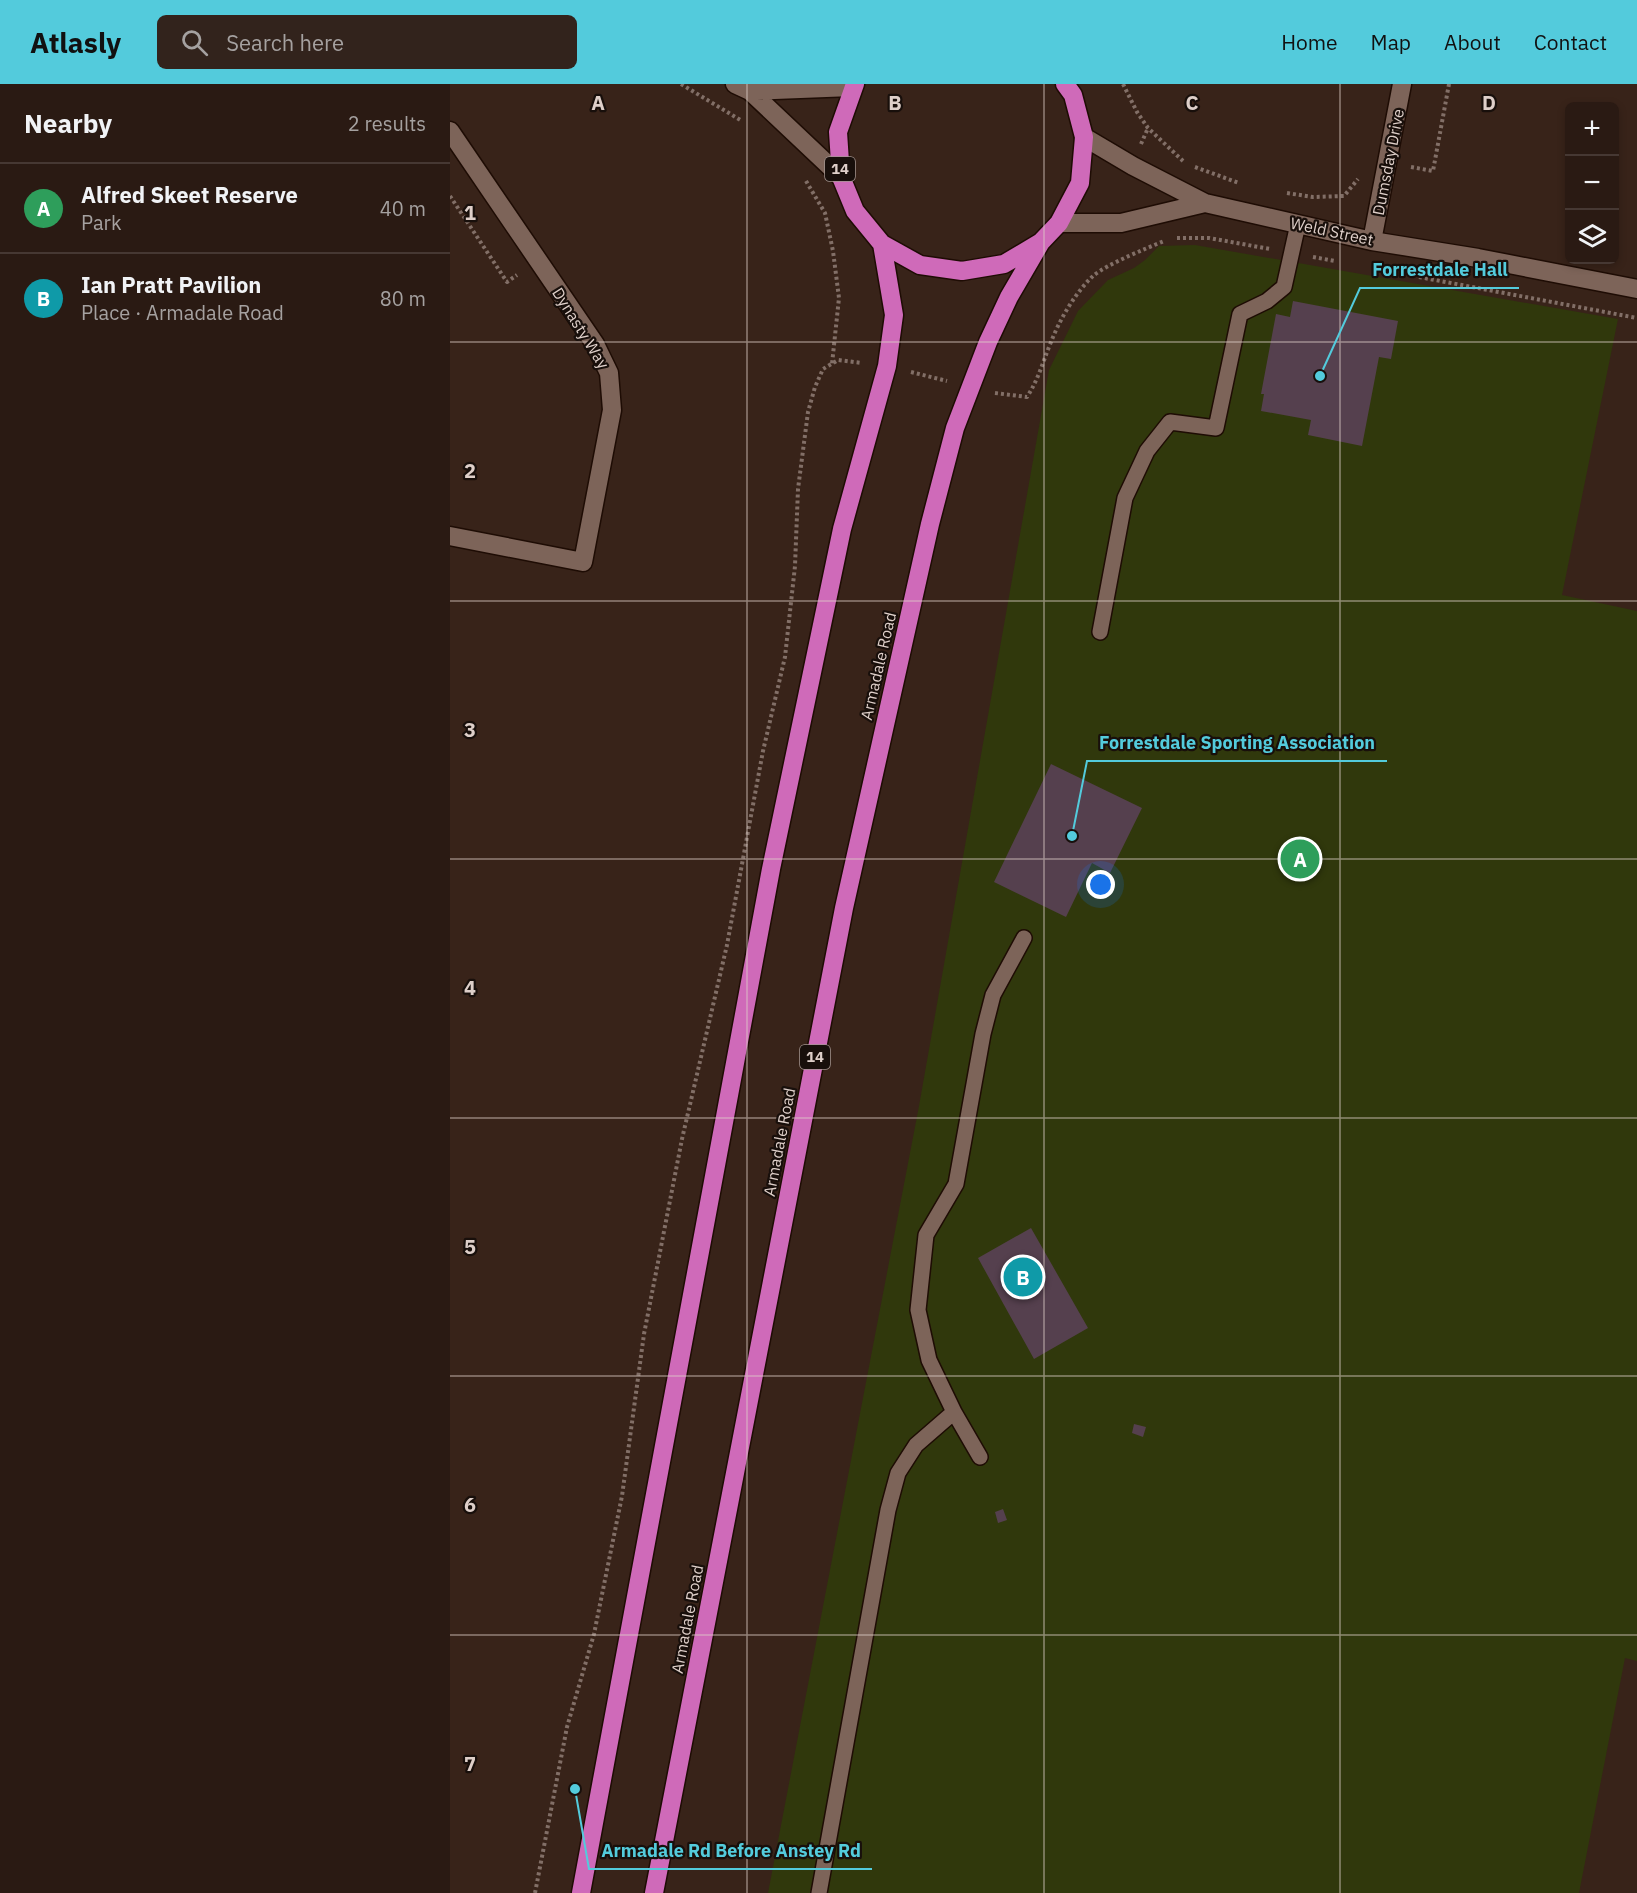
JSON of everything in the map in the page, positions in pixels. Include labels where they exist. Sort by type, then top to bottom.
[{"type":"highway","name":"14","points":[[854,86],[838,132],[841,177],[855,211],[882,244],[920,265],[962,272],[1004,264],[1041,242],[1059,223],[1080,183],[1084,137],[1070,88]]},
{"type":"highway","name":"Armadale Road","points":[[654,1893],[844,908],[930,524],[955,428],[988,342],[1009,297],[1041,242]]},
{"type":"highway","name":"14","points":[[581,1893],[771,869],[842,529],[886,366],[894,315],[882,244]]},
{"type":"street","name":"Dumsday Drive","points":[[1372,240],[1402,84]]},
{"type":"street","points":[[743,88],[854,86]]},
{"type":"street","points":[[743,88],[841,177]]},
{"type":"street","name":"Dynasty Way","points":[[450,131],[595,344],[609,373],[612,410],[583,562],[450,536]]},
{"type":"street","name":"Weld Street","points":[[1084,137],[1133,166],[1205,203],[1372,240],[1637,289]]},
{"type":"street","name":"Weld Street","points":[[1059,223],[1120,222],[1205,203]]},
{"type":"lane","points":[[1100,632],[1125,498],[1147,451],[1170,422],[1215,428],[1240,314],[1267,301],[1284,287],[1298,224]]},
{"type":"lane","points":[[980,1457],[954,1412],[929,1360],[918,1310],[926,1235],[956,1184],[983,1034],[993,995],[1024,938]]},
{"type":"lane","points":[[819,1893],[888,1510],[898,1473],[916,1445],[954,1412]]},
{"type":"path","points":[[681,84],[749,125]]},
{"type":"path","points":[[1123,84],[1148,128],[1185,163],[1245,185]]},
{"type":"path","points":[[1278,192],[1313,197],[1344,196],[1373,159],[1433,171],[1449,84]]},
{"type":"path","points":[[806,180],[825,213],[833,251],[839,298],[832,364]]},
{"type":"path","points":[[450,196],[507,282],[538,260]]},
{"type":"path","points":[[1027,397],[1038,380],[1052,341],[1074,299],[1094,275],[1171,238],[1209,238],[1338,262]]},
{"type":"path","points":[[1418,277],[1637,318]]},
{"type":"green space","points":[[1195,245],[1618,319],[1562,595],[1637,611],[1637,1661],[1625,1658],[1579,1893],[768,1893],[919,1106],[1049,370],[1078,311],[1108,280],[1134,268],[1159,246]]},
{"type":"building","points":[[1293,301],[1398,321],[1391,359],[1379,357],[1362,446],[1308,435],[1311,420],[1261,411],[1264,394],[1261,394],[1276,314],[1290,317]]},
{"type":"building","points":[[1051,764],[1142,808],[1110,873],[1092,863],[1066,917],[994,882]]},
{"type":"building","points":[[1031,1228],[1088,1328],[1034,1359],[978,1258]]},
{"type":"building","points":[[1134,1424],[1146,1427],[1143,1437],[1132,1433]]},
{"type":"building","points":[[1003,1509],[1007,1520],[998,1523],[995,1512]]},
{"type":"place","name":"Forrestdale Hall","points":[[1320,376]]},
{"type":"place","name":"Forrestdale Sporting Association","points":[[1072,836]]},
{"type":"place","name":"Alfred Skeet Reserve","points":[[1300,859]]},
{"type":"place","name":"Ian Pratt Pavilion","points":[[1023,1277]]},
{"type":"place","name":"Armadale Rd Before Anstey Rd","points":[[575,1789]]}]
